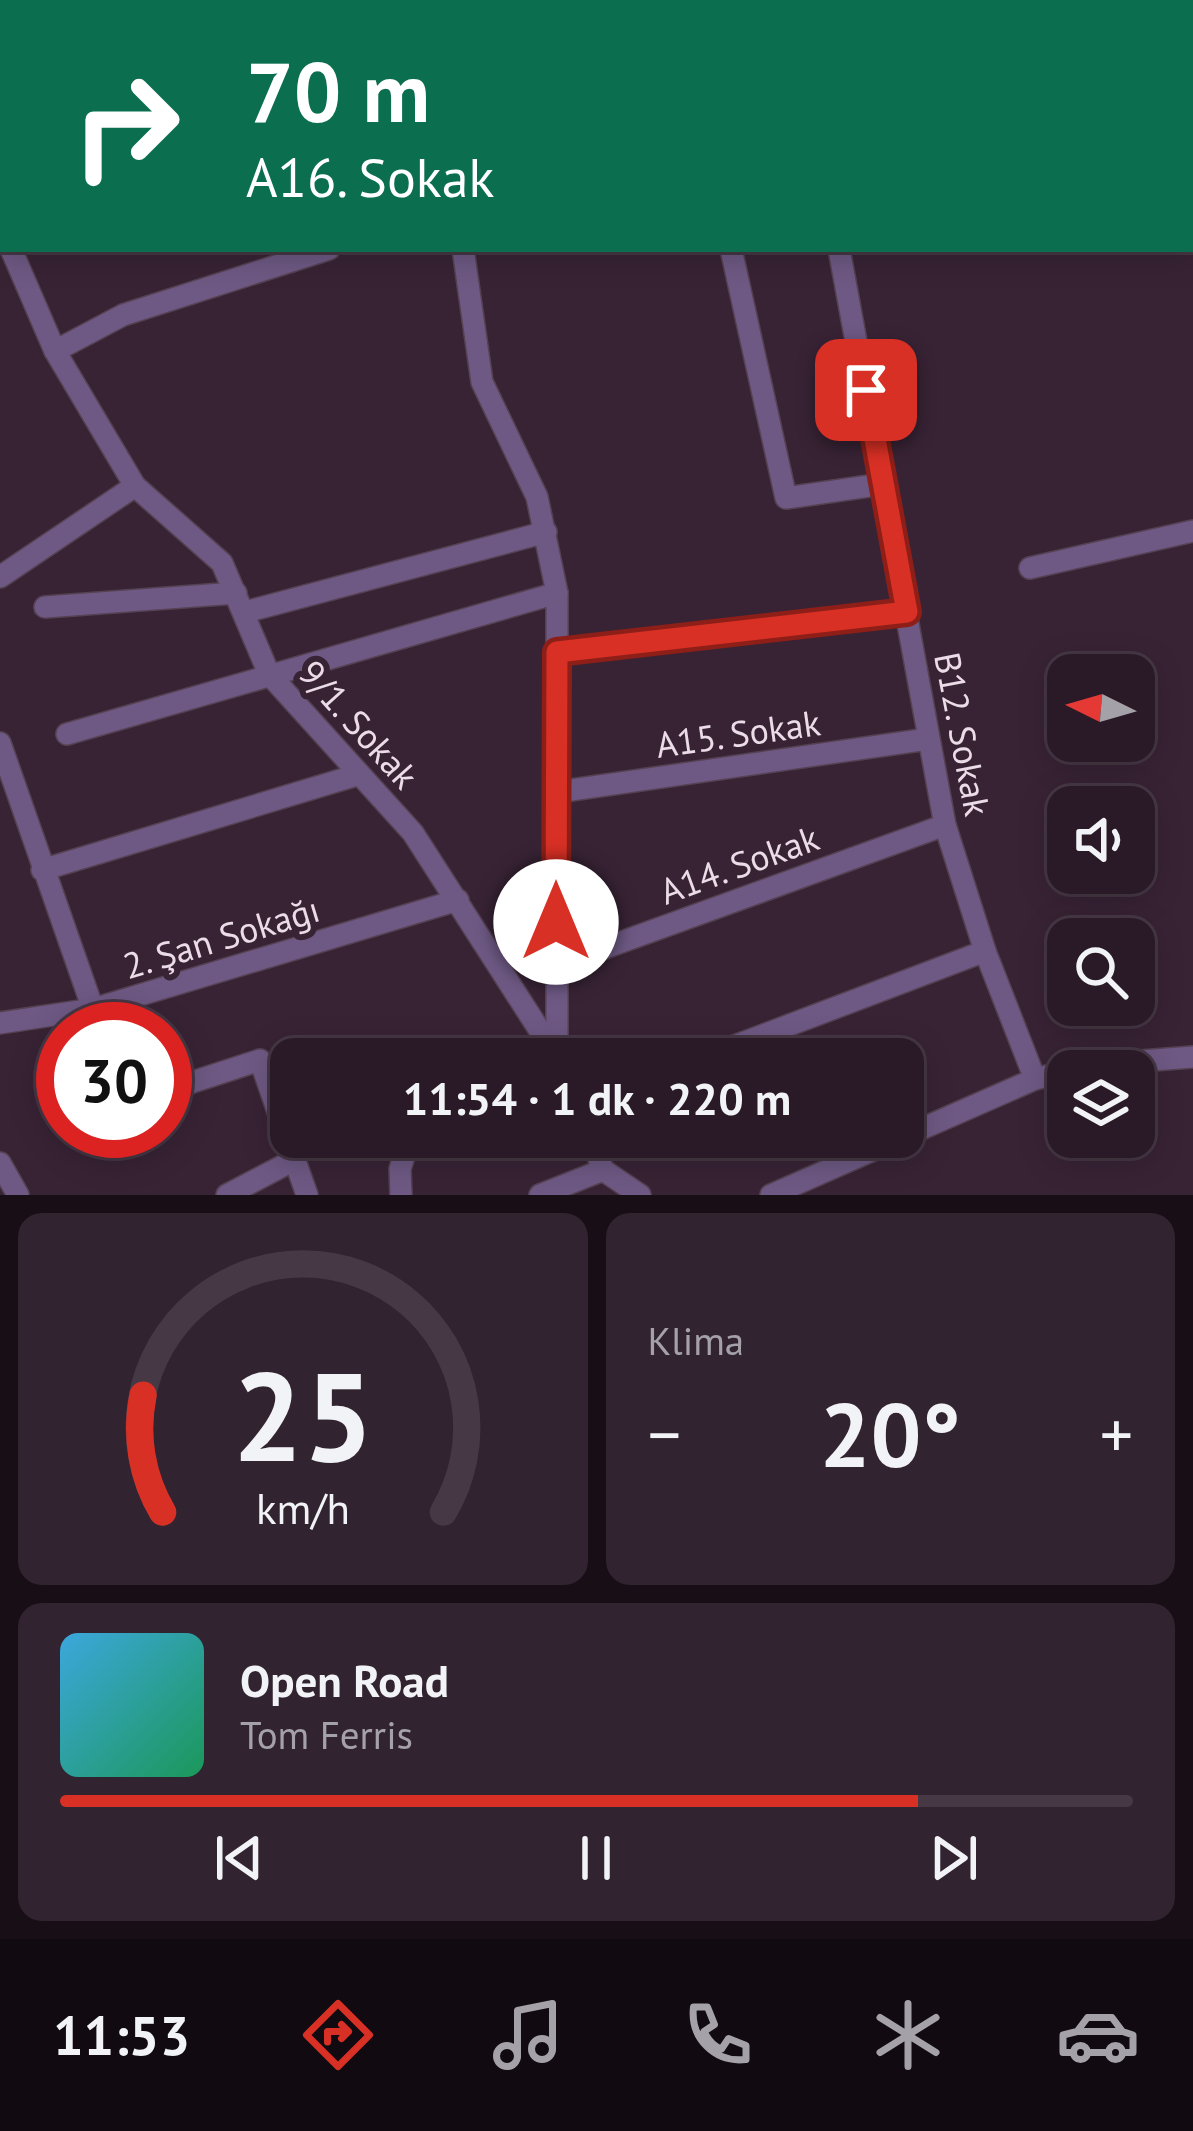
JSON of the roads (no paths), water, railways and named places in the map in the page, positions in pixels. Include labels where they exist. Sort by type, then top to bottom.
[{"type":"street","name":"9/1. Sokak","points":[[11,252],[55,350],[135,486],[222,563],[269,674],[413,833],[542,1038]]},
{"type":"street","points":[[55,350],[123,316],[319,252]]},
{"type":"street","points":[[463,252],[482,382],[537,497],[557,592],[554,1038]]},
{"type":"street","points":[[732,252],[786,498],[883,484]]},
{"type":"street","name":"B12. Sokak","points":[[840,252],[945,825],[985,951],[1035,1079]]},
{"type":"street","points":[[0,577],[135,486]]},
{"type":"street","points":[[1030,568],[1193,531]]},
{"type":"street","points":[[45,607],[241,603],[546,532]]},
{"type":"street","points":[[67,734],[557,592]]},
{"type":"street","points":[[557,652],[907,612]]},
{"type":"street","name":"A15. Sokak","points":[[556,792],[928,739]]},
{"type":"street","points":[[0,743],[91,1002]]},
{"type":"street","points":[[42,870],[357,775]]},
{"type":"street","name":"A14. Sokak","points":[[556,966],[945,825]]},
{"type":"street","name":"2. Şan Sokağı","points":[[149,1002],[458,900]]},
{"type":"street","points":[[755,1038],[985,951]]},
{"type":"street","name":"2. Şan Sokağı","points":[[0,1023],[36,1022]]},
{"type":"street","points":[[1155,1060],[1193,1057]]},
{"type":"street","points":[[192,1082],[260,1060],[307,1195]]},
{"type":"street","points":[[924,1128],[1047,1076]]},
{"type":"street","points":[[400,1195],[403,1158]]},
{"type":"street","points":[[599,1158],[604,1170],[640,1195]]},
{"type":"street","points":[[771,1195],[855,1158]]},
{"type":"street","points":[[226,1195],[294,1160]]},
{"type":"street","points":[[0,1163],[18,1195]]},
{"type":"street","points":[[540,1195],[604,1170]]}]
